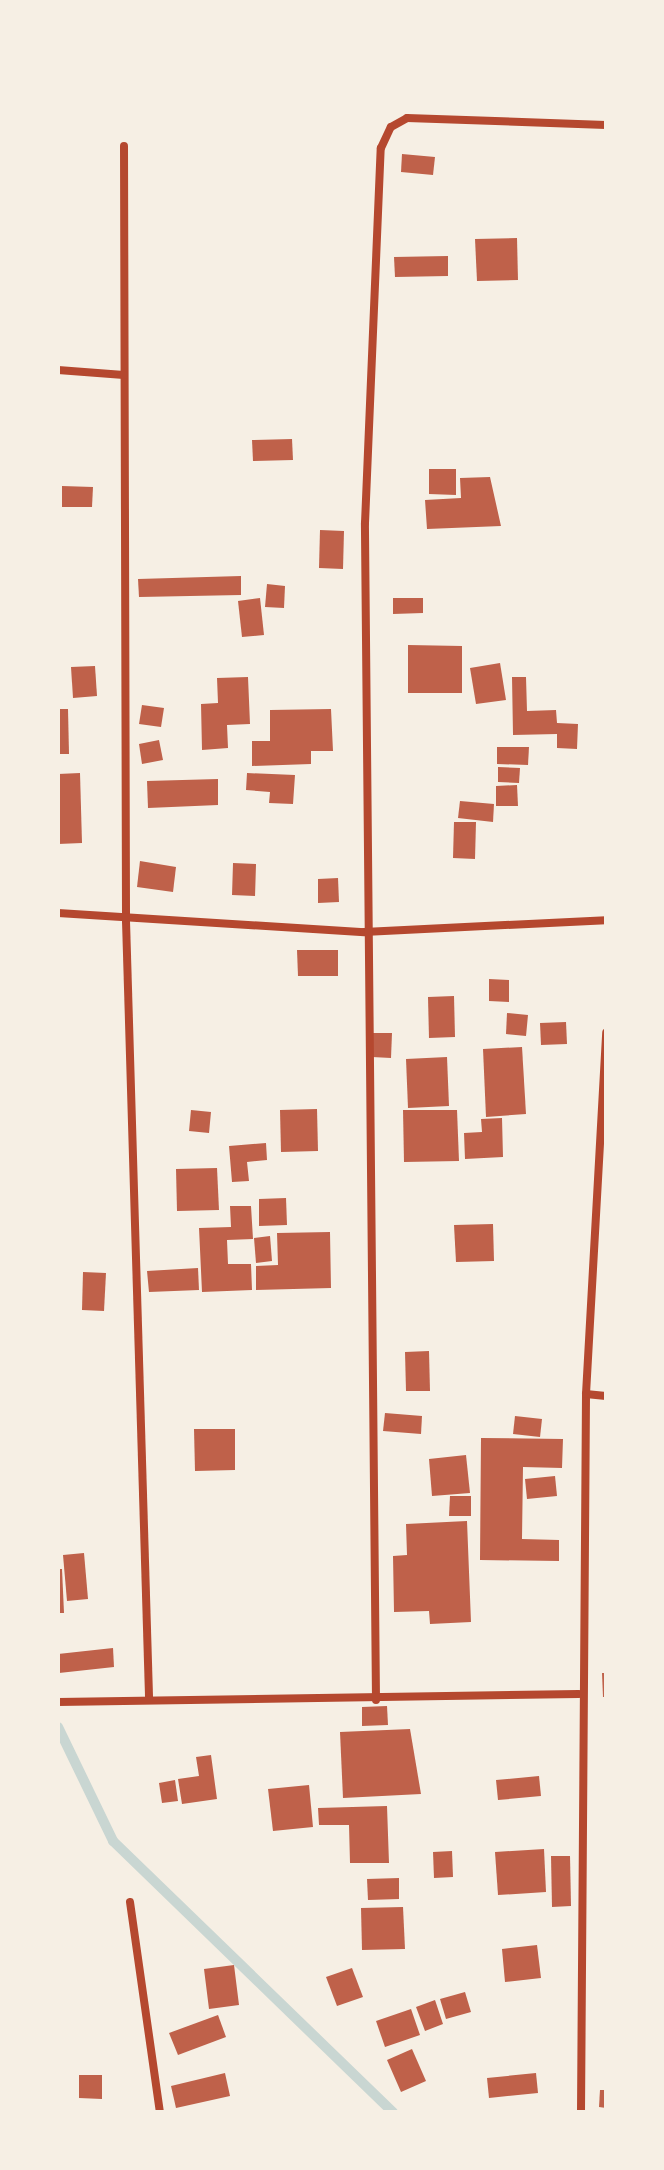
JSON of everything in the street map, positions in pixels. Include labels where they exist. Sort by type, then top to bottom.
[{"type":"street","points":[[376,1700],[364,932],[365,523],[381,148],[391,127],[407,118],[606,125]]},
{"type":"street","points":[[124,146],[126,921],[149,1697]]},
{"type":"street","points":[[58,370],[124,375]]},
{"type":"street","points":[[58,913],[126,921],[364,932],[606,920]]},
{"type":"street","points":[[581,2112],[579,1694],[586,1394],[606,1033]]},
{"type":"street","points":[[586,1394],[606,1396]]},
{"type":"street","points":[[58,1702],[149,1697],[376,1700],[579,1694]]},
{"type":"street","points":[[130,1902],[160,2112]]},
{"type":"building","points":[[402,154],[435,157],[433,175],[401,172]]},
{"type":"building","points":[[517,238],[518,280],[477,281],[475,239]]},
{"type":"building","points":[[448,256],[448,276],[395,277],[394,257]]},
{"type":"building","points":[[292,439],[293,460],[253,461],[252,440]]},
{"type":"building","points":[[429,469],[456,469],[456,495],[429,494]]},
{"type":"building","points":[[490,477],[501,526],[427,529],[425,500],[461,498],[460,478]]},
{"type":"building","points":[[62,486],[93,487],[92,507],[62,507]]},
{"type":"building","points":[[320,530],[344,531],[343,569],[319,568]]},
{"type":"building","points":[[241,576],[241,595],[139,597],[138,579]]},
{"type":"building","points":[[267,584],[285,586],[284,608],[265,607]]},
{"type":"building","points":[[260,598],[264,635],[242,637],[238,601]]},
{"type":"building","points":[[393,598],[423,598],[423,613],[393,614]]},
{"type":"building","points":[[408,645],[462,646],[462,693],[408,693]]},
{"type":"building","points":[[500,663],[506,700],[476,704],[470,668]]},
{"type":"building","points":[[95,666],[97,696],[73,698],[71,667]]},
{"type":"building","points":[[248,677],[250,724],[227,725],[228,748],[202,750],[201,704],[218,703],[217,678]]},
{"type":"building","points":[[512,677],[526,677],[527,711],[556,710],[557,723],[578,724],[577,749],[557,748],[557,734],[513,735]]},
{"type":"building","points":[[142,705],[164,708],[161,727],[139,724]]},
{"type":"building","points":[[58,709],[68,709],[69,754],[58,754]]},
{"type":"building","points":[[331,709],[333,751],[311,751],[311,764],[252,766],[252,741],[270,741],[270,710]]},
{"type":"building","points":[[159,740],[163,760],[142,764],[139,744]]},
{"type":"building","points":[[497,747],[529,747],[528,765],[497,764]]},
{"type":"building","points":[[498,767],[520,768],[519,783],[498,782]]},
{"type":"building","points":[[80,773],[82,843],[58,844],[58,774]]},
{"type":"building","points":[[247,773],[295,775],[293,804],[269,803],[270,792],[246,790]]},
{"type":"building","points":[[218,779],[218,805],[148,808],[147,781]]},
{"type":"building","points":[[517,785],[518,806],[496,806],[496,786]]},
{"type":"building","points":[[460,801],[494,804],[493,822],[458,818]]},
{"type":"building","points":[[454,822],[476,822],[475,859],[453,858]]},
{"type":"building","points":[[140,861],[176,867],[173,892],[137,887]]},
{"type":"building","points":[[233,863],[256,864],[255,896],[232,895]]},
{"type":"building","points":[[338,878],[339,902],[318,903],[318,879]]},
{"type":"building","points":[[297,950],[338,950],[338,976],[298,976]]},
{"type":"building","points":[[489,979],[509,980],[509,1002],[489,1001]]},
{"type":"building","points":[[454,996],[455,1037],[429,1038],[428,997]]},
{"type":"building","points":[[507,1013],[528,1015],[526,1036],[506,1034]]},
{"type":"building","points":[[566,1022],[567,1044],[541,1045],[540,1023]]},
{"type":"building","points":[[373,1033],[392,1033],[391,1058],[372,1057]]},
{"type":"building","points":[[522,1047],[526,1114],[486,1117],[483,1049]]},
{"type":"building","points":[[447,1057],[449,1106],[408,1108],[406,1059]]},
{"type":"building","points":[[317,1109],[318,1151],[281,1152],[280,1110]]},
{"type":"building","points":[[191,1110],[211,1112],[209,1133],[189,1131]]},
{"type":"building","points":[[403,1110],[457,1110],[459,1161],[404,1162]]},
{"type":"building","points":[[502,1118],[503,1157],[465,1159],[464,1133],[482,1132],[481,1119]]},
{"type":"building","points":[[266,1143],[267,1160],[247,1162],[249,1181],[232,1182],[229,1146]]},
{"type":"building","points":[[217,1168],[219,1210],[177,1211],[176,1169]]},
{"type":"building","points":[[286,1198],[287,1225],[259,1226],[259,1199]]},
{"type":"building","points":[[230,1206],[251,1206],[253,1239],[227,1240],[228,1264],[251,1264],[252,1290],[202,1292],[199,1228],[231,1227]]},
{"type":"building","points":[[493,1224],[494,1261],[456,1262],[454,1225]]},
{"type":"building","points":[[330,1232],[331,1288],[256,1290],[256,1266],[278,1265],[277,1233]]},
{"type":"building","points":[[270,1236],[272,1261],[256,1263],[254,1238]]},
{"type":"building","points":[[198,1268],[199,1290],[149,1292],[147,1271]]},
{"type":"building","points":[[83,1272],[106,1273],[104,1311],[82,1310]]},
{"type":"building","points":[[429,1351],[430,1391],[406,1391],[405,1352]]},
{"type":"building","points":[[385,1413],[422,1416],[421,1434],[383,1431]]},
{"type":"building","points":[[515,1416],[542,1419],[540,1437],[513,1434]]},
{"type":"building","points":[[194,1429],[235,1429],[235,1470],[195,1471]]},
{"type":"building","points":[[481,1438],[563,1439],[562,1468],[523,1467],[522,1539],[559,1540],[559,1561],[480,1560]]},
{"type":"building","points":[[466,1455],[470,1493],[432,1496],[429,1459]]},
{"type":"building","points":[[555,1476],[557,1496],[527,1499],[525,1479]]},
{"type":"building","points":[[450,1496],[471,1496],[471,1516],[449,1516]]},
{"type":"building","points":[[467,1521],[471,1622],[430,1624],[429,1611],[394,1612],[393,1556],[407,1555],[406,1524]]},
{"type":"building","points":[[84,1553],[88,1599],[67,1601],[63,1555]]},
{"type":"building","points":[[58,1569],[62,1569],[64,1613],[58,1613]]},
{"type":"building","points":[[113,1648],[114,1667],[59,1673],[58,1654]]},
{"type":"building","points":[[602,1673],[606,1673],[606,1697],[603,1697]]},
{"type":"building","points":[[387,1706],[388,1725],[362,1726],[362,1707]]},
{"type":"building","points":[[410,1729],[421,1794],[343,1798],[340,1732]]},
{"type":"building","points":[[211,1755],[217,1799],[182,1804],[178,1779],[199,1776],[196,1757]]},
{"type":"building","points":[[539,1776],[541,1796],[498,1800],[496,1780]]},
{"type":"building","points":[[175,1780],[178,1801],[162,1803],[159,1783]]},
{"type":"building","points":[[309,1785],[313,1827],[273,1831],[268,1789]]},
{"type":"building","points":[[387,1806],[389,1863],[350,1863],[349,1825],[319,1825],[318,1808]]},
{"type":"building","points":[[544,1849],[546,1892],[498,1895],[495,1852]]},
{"type":"building","points":[[452,1851],[453,1877],[434,1878],[433,1852]]},
{"type":"building","points":[[551,1856],[570,1856],[571,1906],[552,1907]]},
{"type":"building","points":[[399,1878],[399,1899],[368,1900],[367,1879]]},
{"type":"building","points":[[403,1907],[405,1949],[362,1950],[361,1908]]},
{"type":"building","points":[[537,1945],[541,1978],[505,1982],[502,1949]]},
{"type":"building","points":[[234,1965],[239,2005],[209,2009],[204,1969]]},
{"type":"building","points":[[352,1968],[363,1997],[337,2006],[326,1977]]},
{"type":"building","points":[[465,1992],[471,2012],[446,2019],[440,1999]]},
{"type":"building","points":[[435,2000],[443,2024],[425,2031],[416,2007]]},
{"type":"building","points":[[411,2009],[420,2035],[385,2047],[376,2021]]},
{"type":"building","points":[[218,2015],[226,2037],[178,2055],[169,2033]]},
{"type":"building","points":[[412,2049],[426,2081],[401,2092],[387,2060]]},
{"type":"building","points":[[225,2073],[230,2096],[176,2108],[171,2086]]},
{"type":"building","points":[[536,2073],[538,2093],[489,2098],[487,2078]]},
{"type":"building","points":[[79,2075],[102,2075],[102,2099],[79,2098]]},
{"type":"building","points":[[600,2090],[606,2090],[606,2108],[599,2107]]},
{"type":"waterway","points":[[58,1727],[113,1841],[393,2112]]}]
